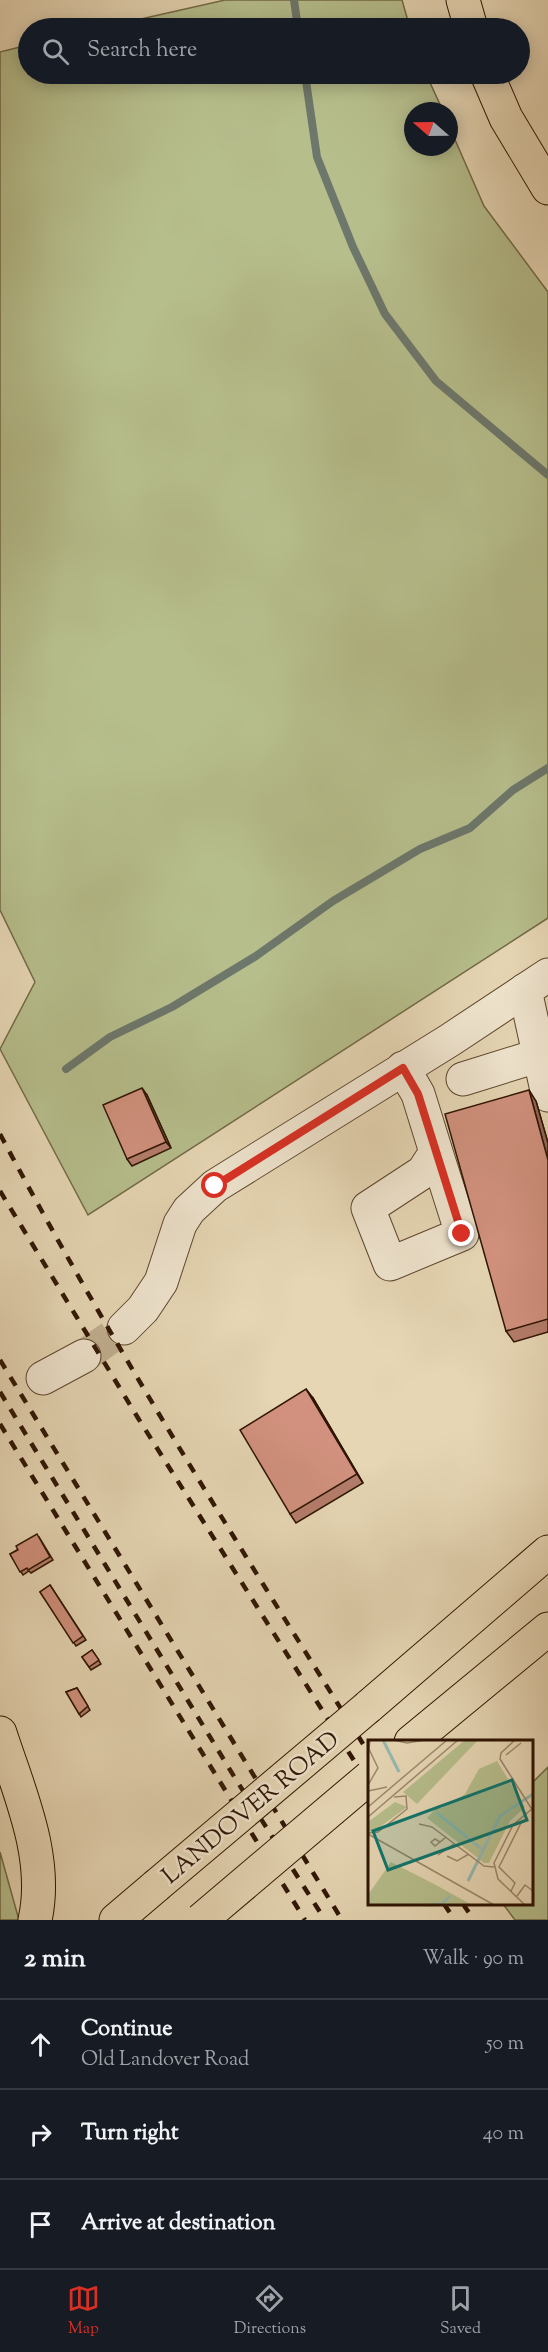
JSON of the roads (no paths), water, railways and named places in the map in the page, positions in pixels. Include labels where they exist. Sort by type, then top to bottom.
[{"type":"main road","points":[[463,0],[468,18]]},
{"type":"main road","points":[[491,84],[506,118],[548,188]]},
{"type":"main road","name":"LANDOVER ROAD","points":[[116,1920],[548,1551]]},
{"type":"main road","points":[[413,1740],[548,1629]]},
{"type":"main road","points":[[0,1733],[23,1802],[38,1864],[39,1890],[35,1920]]},
{"type":"main road","points":[[201,1920],[368,1777]]},
{"type":"street","points":[[124,1328],[143,1309],[157,1289],[180,1224],[201,1198],[231,1174],[403,1068],[536,982],[540,1055],[548,1095]]},
{"type":"street","points":[[463,1080],[540,1055]]},
{"type":"street","points":[[403,1068],[418,1094],[436,1152]]},
{"type":"street","points":[[43,1378],[84,1356]]},
{"type":"waterway","points":[[294,0],[297,18]]},
{"type":"waterway","points":[[306,84],[317,157],[353,247],[385,314],[436,381],[548,475]]},
{"type":"waterway","points":[[66,1069],[110,1037],[172,1007],[256,956],[333,901],[420,849],[470,828],[513,790],[548,768]]},
{"type":"tunnel","points":[[84,1356],[124,1328]]},
{"type":"railway","points":[[0,1134],[133,1370],[226,1525],[368,1752]]},
{"type":"railway","points":[[0,1191],[138,1418],[368,1783]]},
{"type":"railway","points":[[0,1360],[342,1920]]},
{"type":"railway","points":[[0,1392],[235,1778],[325,1920]]},
{"type":"railway","points":[[0,1424],[305,1920]]},
{"type":"railway","points":[[445,1905],[455,1920]]},
{"type":"railway","points":[[464,1905],[474,1920]]}]
